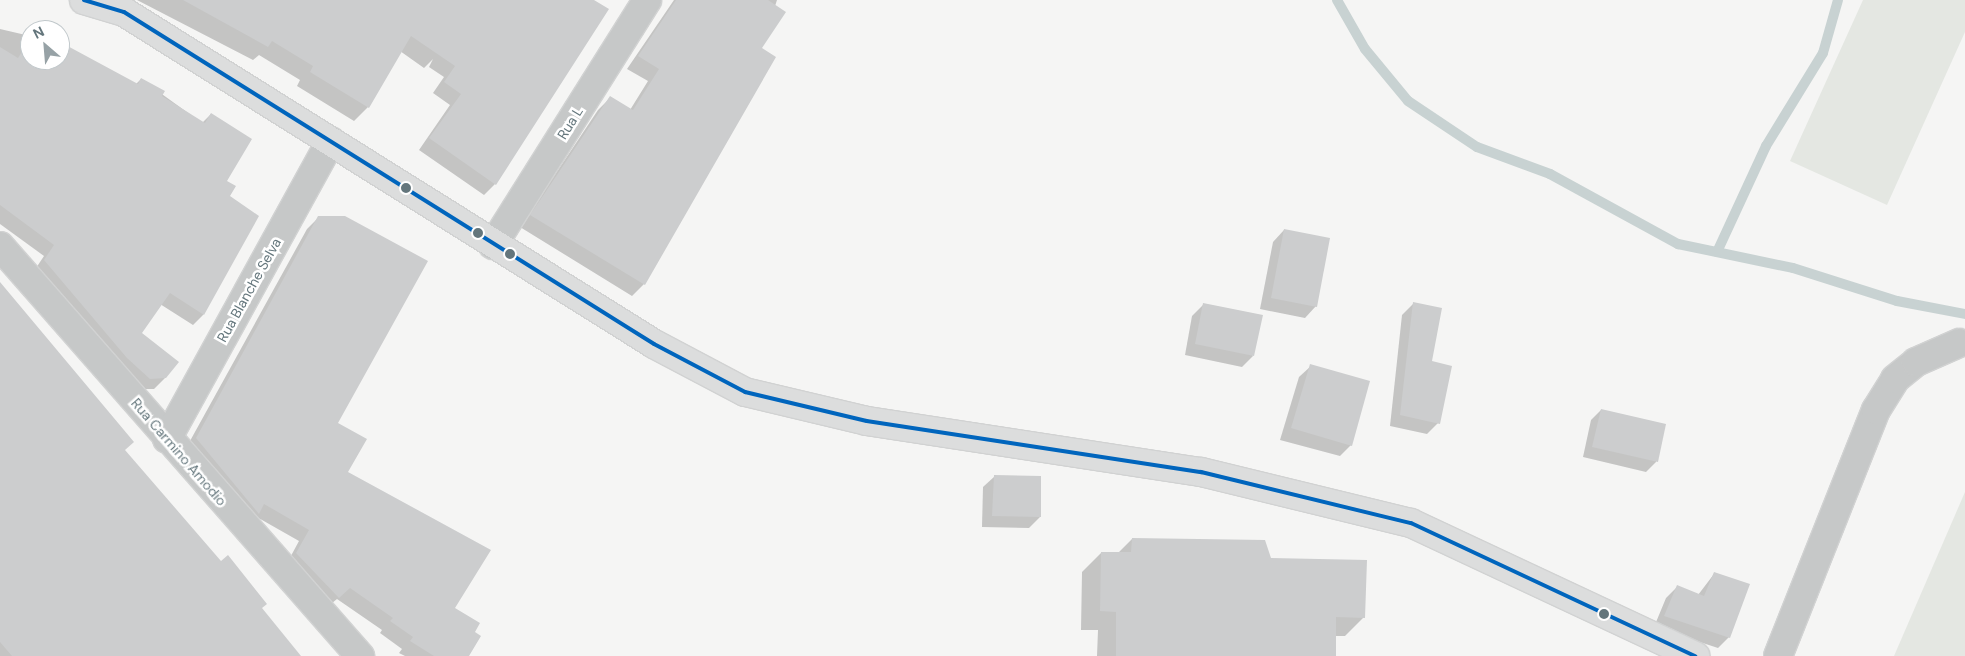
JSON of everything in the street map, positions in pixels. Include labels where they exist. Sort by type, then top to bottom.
[{"type":"main road","points":[[84,0],[124,12],[493,245],[654,344],[745,392],[867,422],[1201,472],[1411,523],[1660,647],[1695,656]]},
{"type":"street","name":"Rua L","points":[[493,245],[647,0]]},
{"type":"street","name":"Rua Blanche Selva","points":[[167,439],[330,141]]},
{"type":"street","name":"Rua Carmino Amodio","points":[[0,246],[167,439],[360,656]]},
{"type":"street","points":[[1778,656],[1876,410],[1895,379],[1916,362],[1959,343]]},
{"type":"shaded area","points":[[1863,0],[1965,0],[1965,32],[1887,205],[1790,161]]},
{"type":"shaded area","points":[[1965,492],[1965,656],[1894,656]]},
{"type":"building","points":[[183,0],[594,0],[609,9],[496,185],[429,138],[461,94],[444,82],[455,66],[411,36],[369,108],[310,72],[313,66],[272,41],[268,47]]},
{"type":"building","points":[[676,0],[768,0],[786,12],[762,48],[776,57],[645,285],[530,215],[610,96],[633,110],[659,69],[638,56]]},
{"type":"building","points":[[0,47],[18,58],[20,55],[20,70],[70,70],[70,47],[138,84],[141,78],[165,91],[162,96],[205,123],[211,113],[252,139],[227,181],[236,186],[230,196],[259,216],[204,315],[170,293],[142,333],[179,362],[166,378],[150,379],[127,358],[44,260],[54,245],[0,205]]},
{"type":"building","points":[[318,216],[345,216],[428,261],[338,423],[367,439],[348,472],[491,550],[455,608],[480,623],[475,632],[481,636],[469,656],[434,656],[410,641],[413,637],[390,621],[393,618],[350,588],[339,598],[296,553],[309,530],[264,504],[259,514],[196,438]]},
{"type":"building","points":[[1284,229],[1330,238],[1317,307],[1271,298]]},
{"type":"building","points":[[0,282],[134,442],[125,450],[221,561],[228,555],[267,604],[262,608],[301,656],[12,656],[0,642]]},
{"type":"building","points":[[1413,302],[1442,308],[1432,361],[1452,366],[1440,424],[1400,415]]},
{"type":"building","points":[[1203,303],[1263,315],[1254,356],[1195,344]]},
{"type":"building","points":[[1310,364],[1370,381],[1352,446],[1291,428]]},
{"type":"building","points":[[1601,409],[1666,424],[1658,462],[1592,447]]},
{"type":"building","points":[[994,475],[1041,476],[1041,517],[992,516]]},
{"type":"building","points":[[1132,538],[1265,540],[1271,558],[1367,560],[1365,618],[1336,617],[1336,656],[1116,656],[1116,612],[1100,611],[1101,552],[1131,552]]},
{"type":"building","points":[[1714,572],[1750,584],[1730,638],[1664,616],[1677,585],[1704,596]]},
{"type":"waterway","points":[[1337,0],[1365,49],[1408,101],[1477,147],[1550,174],[1678,244],[1793,268],[1897,301],[1965,314]]},
{"type":"waterway","points":[[1717,252],[1766,146],[1823,53],[1838,0]]},
{"type":"transit line","points":[[84,0],[124,12],[654,344],[745,392],[867,421],[1201,472],[1411,523],[1695,656]]}]
